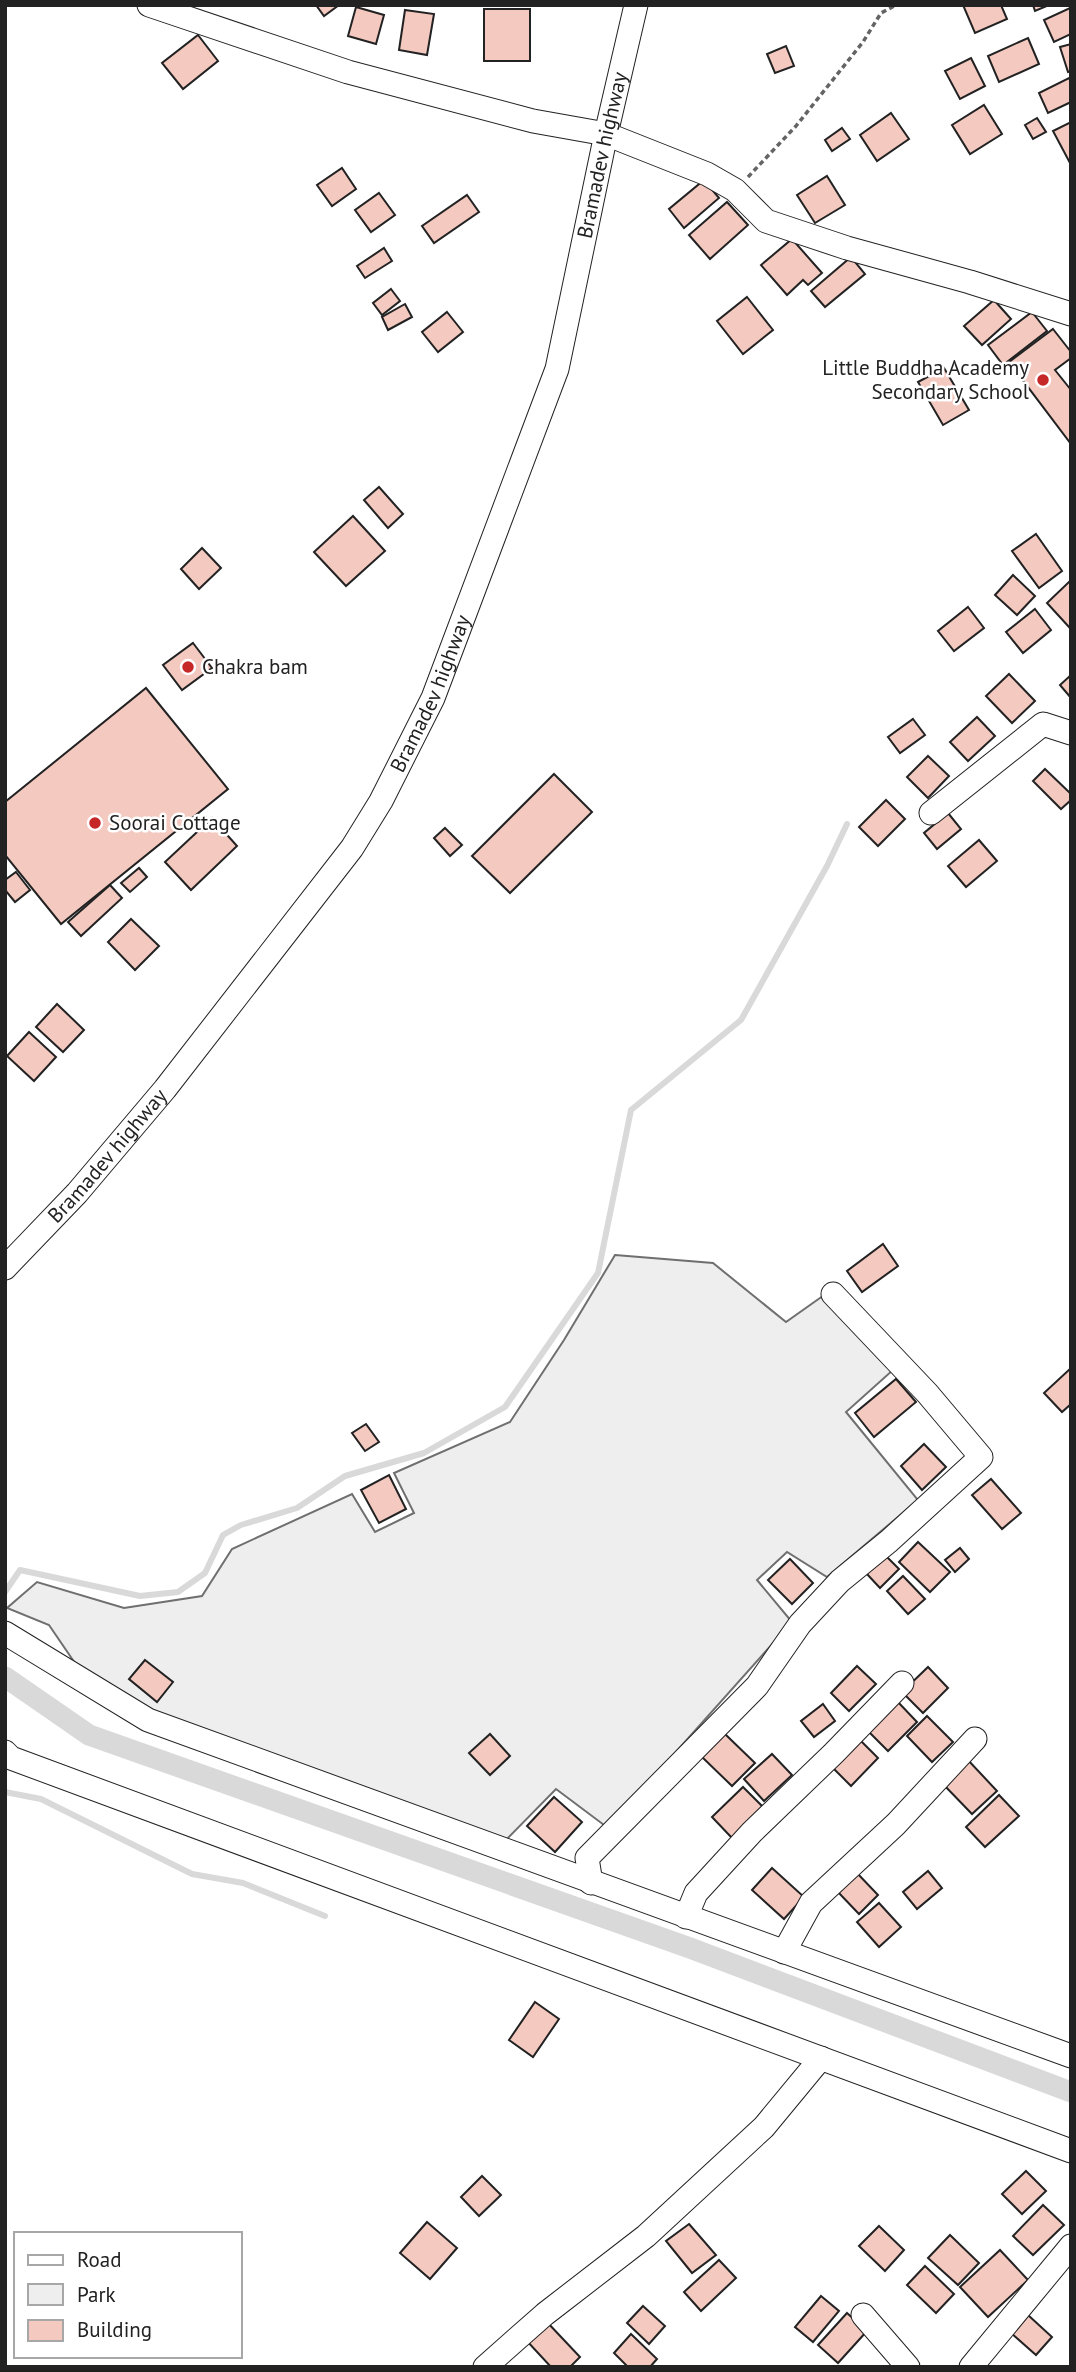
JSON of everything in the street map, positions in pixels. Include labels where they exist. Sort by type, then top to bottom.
[{"type":"street","points":[[149,5],[348,72],[533,121],[606,134],[707,174],[735,190],[766,221],[847,248],[1071,314]]},
{"type":"street","name":"Bramadev highway","points":[[5,1268],[77,1193],[165,1089],[352,848],[381,801],[433,698],[557,369],[636,5]]},
{"type":"street","points":[[931,813],[1043,724],[1071,733]]},
{"type":"street","points":[[591,1882],[587,1858],[757,1686],[800,1624],[840,1581],[890,1541],[981,1457],[926,1393],[833,1294]]},
{"type":"street","points":[[5,1633],[148,1720],[1071,2056]]},
{"type":"street","points":[[686,1917],[696,1894],[752,1832],[902,1683]]},
{"type":"street","points":[[784,1952],[811,1903],[896,1824],[975,1739]]},
{"type":"street","points":[[5,1752],[11,1758],[1071,2151]]},
{"type":"street","points":[[485,2367],[545,2314],[646,2236],[764,2127],[821,2058]]},
{"type":"street","points":[[971,2367],[1071,2246]]},
{"type":"street","points":[[863,2315],[908,2367]]},
{"type":"path","points":[[735,190],[796,125],[863,42],[881,13],[897,5]]},
{"type":"green space","points":[[615,1255],[713,1263],[786,1322],[827,1293],[893,1370],[846,1412],[918,1500],[827,1577],[787,1552],[757,1580],[792,1622],[608,1828],[556,1789],[504,1842],[152,1711],[79,1669],[49,1625],[7,1608],[37,1582],[124,1608],[202,1596],[232,1549],[352,1494],[375,1532],[414,1513],[394,1473],[510,1422]]},
{"type":"building","points":[[316,5],[339,5],[324,16]]},
{"type":"building","points":[[963,5],[1001,5],[1007,19],[975,33]]},
{"type":"building","points":[[1033,5],[1049,5],[1035,11]]},
{"type":"building","points":[[356,7],[384,15],[376,44],[348,36]]},
{"type":"building","points":[[1070,8],[1071,34],[1054,42],[1044,20]]},
{"type":"building","points":[[484,9],[530,9],[530,61],[484,61]]},
{"type":"building","points":[[405,10],[434,14],[427,55],[399,50]]},
{"type":"building","points":[[198,35],[218,61],[183,89],[162,63]]},
{"type":"building","points":[[1028,38],[1039,64],[999,82],[988,56]]},
{"type":"building","points":[[1071,44],[1071,71],[1068,72],[1060,47]]},
{"type":"building","points":[[786,46],[794,66],[775,73],[767,54]]},
{"type":"building","points":[[971,58],[985,86],[960,99],[945,71]]},
{"type":"building","points":[[1069,78],[1071,102],[1048,113],[1039,93]]},
{"type":"building","points":[[984,105],[1002,134],[970,154],[952,125]]},
{"type":"building","points":[[891,113],[909,139],[877,161],[860,135]]},
{"type":"building","points":[[1037,118],[1046,132],[1033,139],[1025,125]]},
{"type":"building","points":[[1071,122],[1071,163],[1070,163],[1053,131]]},
{"type":"building","points":[[842,128],[850,139],[832,151],[825,140]]},
{"type":"building","points":[[342,168],[356,189],[332,206],[317,185]]},
{"type":"building","points":[[827,176],[845,205],[815,223],[797,195]]},
{"type":"building","points":[[704,180],[719,198],[684,228],[669,209]]},
{"type":"building","points":[[379,193],[395,215],[371,232],[355,210]]},
{"type":"building","points":[[467,195],[479,212],[434,243],[422,226]]},
{"type":"building","points":[[727,202],[748,225],[710,259],[689,235]]},
{"type":"building","points":[[792,239],[822,273],[808,285],[803,280],[787,295],[761,265]]},
{"type":"building","points":[[384,248],[392,261],[365,278],[357,266]]},
{"type":"building","points":[[851,257],[865,274],[825,307],[811,291]]},
{"type":"building","points":[[391,289],[400,301],[382,315],[373,303]]},
{"type":"building","points":[[747,297],[773,330],[743,354],[717,321]]},
{"type":"building","points":[[994,300],[1011,319],[982,345],[964,326]]},
{"type":"building","points":[[405,304],[412,317],[388,330],[382,317]]},
{"type":"building","points":[[447,312],[463,332],[438,352],[422,332]]},
{"type":"building","points":[[1032,312],[1047,331],[1003,365],[988,345]]},
{"type":"building","name":"Little Buddha Academy Secondary School","points":[[1053,329],[1071,352],[1071,358],[1055,370],[1071,390],[1071,444],[1009,362]]},
{"type":"building","points":[[944,368],[969,410],[943,425],[918,382]]},
{"type":"building","points":[[379,487],[403,514],[388,528],[364,500]]},
{"type":"building","points":[[353,516],[385,551],[346,586],[314,552]]},
{"type":"building","points":[[1036,534],[1062,571],[1039,588],[1012,551]]},
{"type":"building","points":[[202,548],[221,568],[199,589],[181,569]]},
{"type":"building","points":[[1013,575],[1035,596],[1017,615],[995,595]]},
{"type":"building","points":[[1070,581],[1071,625],[1069,627],[1047,603]]},
{"type":"building","points":[[968,607],[984,628],[954,651],[938,631]]},
{"type":"building","points":[[1035,609],[1051,630],[1023,653],[1006,632]]},
{"type":"building","name":"Chakra bam","points":[[193,643],[212,668],[182,690],[163,665]]},
{"type":"building","points":[[1009,674],[1035,701],[1012,723],[986,696]]},
{"type":"building","points":[[1071,675],[1071,698],[1060,685]]},
{"type":"building","name":"Soorai Cottage","points":[[146,688],[228,789],[61,924],[5,855],[5,802]]},
{"type":"building","points":[[977,717],[995,736],[968,761],[950,742]]},
{"type":"building","points":[[913,719],[925,735],[900,753],[888,737]]},
{"type":"building","points":[[928,756],[949,776],[928,798],[907,777]]},
{"type":"building","points":[[1045,769],[1071,794],[1071,800],[1061,809],[1033,781]]},
{"type":"building","points":[[554,774],[592,812],[510,893],[472,856]]},
{"type":"building","points":[[886,800],[905,819],[878,846],[859,827]]},
{"type":"building","points":[[948,813],[961,829],[937,849],[924,833]]},
{"type":"building","points":[[212,818],[237,846],[191,890],[165,862]]},
{"type":"building","points":[[445,828],[462,845],[450,856],[434,838]]},
{"type":"building","points":[[979,840],[997,861],[966,887],[948,866]]},
{"type":"building","points":[[139,868],[147,877],[130,892],[121,883]]},
{"type":"building","points":[[16,872],[30,890],[15,902],[5,890],[5,880]]},
{"type":"building","points":[[110,885],[122,898],[81,936],[68,922]]},
{"type":"building","points":[[131,919],[159,946],[135,970],[108,942]]},
{"type":"building","points":[[57,1004],[84,1030],[63,1052],[36,1027]]},
{"type":"building","points":[[29,1032],[56,1057],[34,1081],[7,1056]]},
{"type":"building","points":[[883,1244],[898,1266],[862,1292],[847,1271]]},
{"type":"building","points":[[1071,1368],[1071,1404],[1062,1412],[1044,1393]]},
{"type":"building","points":[[896,1379],[916,1402],[874,1437],[855,1413]]},
{"type":"building","points":[[366,1424],[379,1442],[365,1451],[352,1433]]},
{"type":"building","points":[[924,1444],[946,1467],[922,1490],[901,1466]]},
{"type":"building","points":[[389,1475],[406,1509],[379,1523],[361,1490]]},
{"type":"building","points":[[991,1479],[1021,1513],[1002,1529],[972,1495]]},
{"type":"building","points":[[918,1542],[950,1572],[930,1592],[899,1562]]},
{"type":"building","points":[[960,1548],[969,1559],[955,1572],[945,1560]]},
{"type":"building","points":[[885,1555],[899,1569],[880,1588],[866,1573]]},
{"type":"building","points":[[790,1559],[813,1583],[792,1604],[768,1580]]},
{"type":"building","points":[[903,1576],[925,1599],[908,1614],[887,1591]]},
{"type":"building","points":[[145,1660],[173,1682],[157,1702],[129,1679]]},
{"type":"building","points":[[857,1666],[876,1684],[849,1711],[831,1693]]},
{"type":"building","points":[[928,1667],[948,1688],[923,1713],[902,1692]]},
{"type":"building","points":[[897,1701],[917,1722],[888,1751],[867,1730]]},
{"type":"building","points":[[823,1704],[835,1721],[814,1737],[801,1721]]},
{"type":"building","points":[[927,1716],[953,1742],[932,1762],[907,1736]]},
{"type":"building","points":[[490,1734],[510,1756],[490,1775],[469,1753]]},
{"type":"building","points":[[725,1734],[755,1763],[732,1786],[702,1757]]},
{"type":"building","points":[[857,1737],[878,1758],[851,1786],[830,1765]]},
{"type":"building","points":[[772,1754],[792,1775],[764,1801],[744,1779]]},
{"type":"building","points":[[967,1759],[997,1791],[972,1814],[942,1783]]},
{"type":"building","points":[[743,1787],[763,1807],[732,1838],[712,1817]]},
{"type":"building","points":[[999,1795],[1019,1816],[985,1847],[966,1827]]},
{"type":"building","points":[[554,1797],[582,1822],[555,1852],[527,1826]]},
{"type":"building","points":[[772,1868],[804,1897],[784,1919],[752,1890]]},
{"type":"building","points":[[928,1871],[942,1888],[917,1909],[903,1892]]},
{"type":"building","points":[[856,1872],[878,1895],[859,1914],[837,1891]]},
{"type":"building","points":[[879,1903],[901,1927],[879,1947],[857,1922]]},
{"type":"building","points":[[535,2002],[559,2019],[533,2057],[509,2040]]},
{"type":"building","points":[[1026,2171],[1046,2191],[1022,2214],[1002,2194]]},
{"type":"building","points":[[482,2176],[501,2195],[479,2216],[461,2197]]},
{"type":"building","points":[[1043,2205],[1064,2225],[1033,2255],[1013,2236]]},
{"type":"building","points":[[427,2222],[457,2248],[430,2279],[400,2253]]},
{"type":"building","points":[[689,2224],[716,2255],[692,2273],[666,2241]]},
{"type":"building","points":[[879,2226],[904,2250],[885,2271],[859,2246]]},
{"type":"building","points":[[950,2235],[979,2263],[958,2285],[928,2258]]},
{"type":"building","points":[[1000,2250],[1028,2280],[988,2317],[960,2287]]},
{"type":"building","points":[[719,2260],[736,2278],[701,2311],[684,2292]]},
{"type":"building","points":[[925,2266],[954,2294],[936,2313],[907,2285]]},
{"type":"building","points":[[821,2296],[839,2311],[813,2342],[795,2327]]},
{"type":"building","points":[[643,2306],[665,2326],[649,2344],[627,2323]]},
{"type":"building","points":[[847,2313],[867,2331],[838,2363],[818,2345]]},
{"type":"building","points":[[1028,2315],[1052,2337],[1036,2355],[1011,2333]]},
{"type":"building","points":[[546,2321],[580,2357],[570,2367],[551,2367],[526,2340]]},
{"type":"building","points":[[631,2334],[657,2359],[650,2367],[628,2367],[614,2353]]},
{"type":"waterway","points":[[5,1592],[20,1570],[140,1596],[178,1592],[205,1573],[223,1535],[241,1525],[297,1508],[345,1476],[424,1453],[505,1407],[598,1273],[631,1110],[741,1020],[827,866],[847,824]]},
{"type":"waterway","points":[[5,1677],[89,1735],[690,1948],[1071,2092]]},
{"type":"waterway","points":[[5,1792],[41,1799],[192,1874],[243,1883],[325,1916]]},
{"type":"place","name":"Little Buddha Academy Secondary School","points":[[1043,380]]},
{"type":"place","name":"Chakra bam","points":[[188,667]]},
{"type":"place","name":"Soorai Cottage","points":[[95,823]]}]
